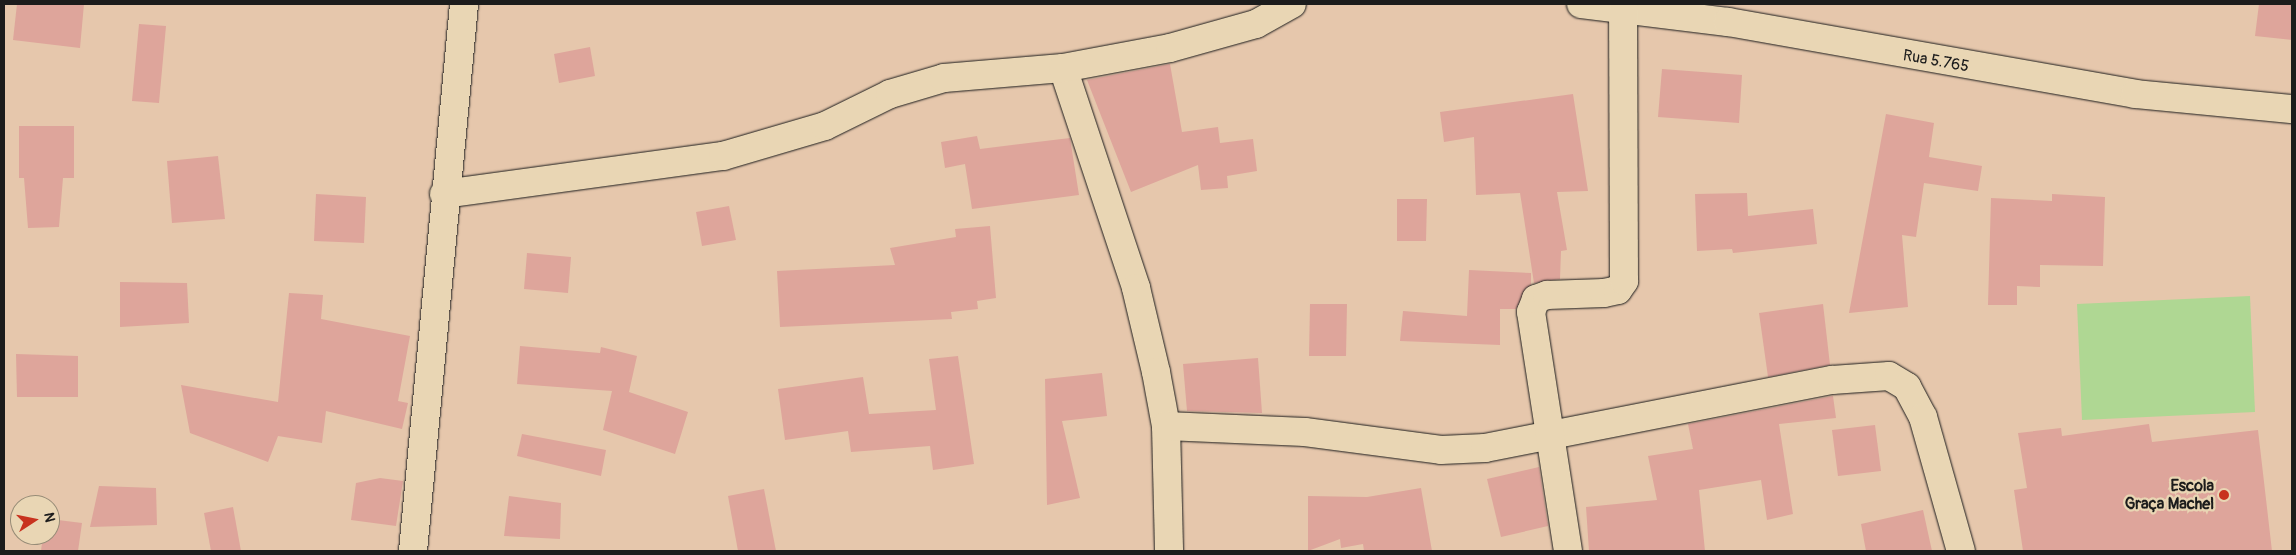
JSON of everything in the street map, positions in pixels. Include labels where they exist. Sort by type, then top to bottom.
[{"type":"street","points":[[413,551],[444,194],[464,4]]},
{"type":"street","points":[[444,194],[672,166],[825,126],[890,94],[944,78],[1062,68],[1170,48],[1256,24],[1292,4]]},
{"type":"street","name":"Rua 5.765","points":[[1581,4],[1623,10],[1730,13],[2135,94],[2292,109]]},
{"type":"street","points":[[1568,551],[1531,312],[1536,299],[1618,290],[1624,280],[1623,10]]},
{"type":"street","points":[[1062,68],[1136,288],[1166,426],[1169,551]]},
{"type":"street","points":[[1166,426],[1305,432],[1441,450],[1551,438],[1832,380],[1889,376],[1906,387],[1923,417],[1961,551]]},
{"type":"green space","points":[[2250,296],[2255,412],[2082,420],[2077,304]]},
{"type":"building","points":[[17,4],[84,4],[80,48],[13,40]]},
{"type":"building","points":[[2259,4],[2292,4],[2292,40],[2255,36]]},
{"type":"building","points":[[139,24],[166,26],[159,103],[132,101]]},
{"type":"building","points":[[590,47],[595,76],[559,83],[554,54]]},
{"type":"building","points":[[1170,64],[1182,132],[1218,127],[1220,143],[1253,139],[1257,171],[1227,176],[1228,188],[1201,190],[1198,165],[1131,192],[1087,80]]},
{"type":"building","points":[[1662,69],[1742,75],[1739,123],[1658,117]]},
{"type":"building","points":[[1573,94],[1588,191],[1557,192],[1567,250],[1561,251],[1560,279],[1534,283],[1520,193],[1476,195],[1474,137],[1444,142],[1440,112]]},
{"type":"building","points":[[1886,114],[1934,123],[1929,157],[1982,166],[1978,191],[1924,183],[1916,237],[1902,235],[1908,307],[1849,313]]},
{"type":"building","points":[[19,126],[74,126],[74,178],[63,178],[59,227],[28,228],[24,178],[19,178]]},
{"type":"building","points":[[977,136],[980,149],[1070,138],[1079,195],[972,209],[965,164],[945,168],[941,142]]},
{"type":"building","points":[[218,156],[225,219],[172,223],[167,161]]},
{"type":"building","points":[[1747,193],[1748,216],[1813,209],[1817,244],[1733,253],[1732,249],[1697,251],[1695,194]]},
{"type":"building","points":[[316,194],[366,197],[364,243],[314,241]]},
{"type":"building","points":[[2052,194],[2105,197],[2103,266],[2040,265],[2040,287],[2017,286],[2017,305],[1988,305],[1991,198],[2052,201]]},
{"type":"building","points":[[1397,199],[1427,199],[1426,241],[1397,241]]},
{"type":"building","points":[[729,206],[736,240],[702,246],[696,212]]},
{"type":"building","points":[[990,226],[996,298],[977,301],[978,309],[951,312],[952,319],[780,327],[777,271],[895,265],[890,248],[956,237],[955,229]]},
{"type":"building","points":[[527,253],[571,257],[568,293],[524,289]]},
{"type":"building","points":[[1469,270],[1531,273],[1531,284],[1516,309],[1500,309],[1500,345],[1400,341],[1403,311],[1467,316]]},
{"type":"building","points":[[120,282],[187,283],[189,323],[120,327]]},
{"type":"building","points":[[289,293],[323,295],[321,319],[410,336],[398,401],[408,403],[402,429],[326,411],[322,443],[278,436],[268,462],[190,433],[181,385],[278,402]]},
{"type":"building","points":[[1310,304],[1347,304],[1346,356],[1309,356]]},
{"type":"building","points":[[1823,304],[1830,365],[1768,377],[1759,313]]},
{"type":"building","points":[[520,346],[600,353],[601,347],[637,356],[629,392],[688,412],[675,454],[603,430],[612,391],[517,384]]},
{"type":"building","points":[[16,354],[78,356],[78,397],[17,397]]},
{"type":"building","points":[[958,356],[974,464],[933,470],[930,446],[851,452],[848,431],[785,440],[778,389],[863,377],[869,414],[936,410],[929,359]]},
{"type":"building","points":[[1258,358],[1262,413],[1187,411],[1183,364]]},
{"type":"building","points":[[1102,373],[1107,416],[1062,421],[1080,498],[1047,505],[1045,379]]},
{"type":"building","points":[[1833,396],[1836,418],[1779,424],[1793,514],[1767,520],[1761,480],[1699,490],[1705,551],[1589,551],[1586,507],[1657,500],[1648,456],[1693,449],[1688,424]]},
{"type":"building","points":[[2149,424],[2152,442],[2258,430],[2272,551],[2023,551],[2014,490],[2027,488],[2018,433],[2061,428],[2062,436]]},
{"type":"building","points":[[1875,425],[1881,471],[1838,476],[1832,430]]},
{"type":"building","points":[[522,434],[606,450],[601,476],[517,456]]},
{"type":"building","points":[[1539,467],[1548,526],[1501,537],[1487,479]]},
{"type":"building","points":[[380,478],[403,481],[396,526],[351,520],[356,483]]},
{"type":"building","points":[[99,486],[156,488],[157,525],[90,527]]},
{"type":"building","points":[[1421,488],[1432,551],[1364,551],[1363,544],[1341,548],[1340,539],[1308,551],[1308,496],[1367,497]]},
{"type":"building","points":[[764,489],[776,551],[738,551],[728,496]]},
{"type":"building","points":[[509,496],[561,503],[560,539],[504,536]]},
{"type":"building","points":[[233,507],[241,551],[211,551],[204,513]]},
{"type":"building","points":[[1923,510],[1932,551],[1866,551],[1861,524]]},
{"type":"building","points":[[60,520],[82,523],[78,551],[41,551],[42,545],[60,545]]},
{"type":"place","name":"Escola Graça Machel","points":[[2224,495]]}]
